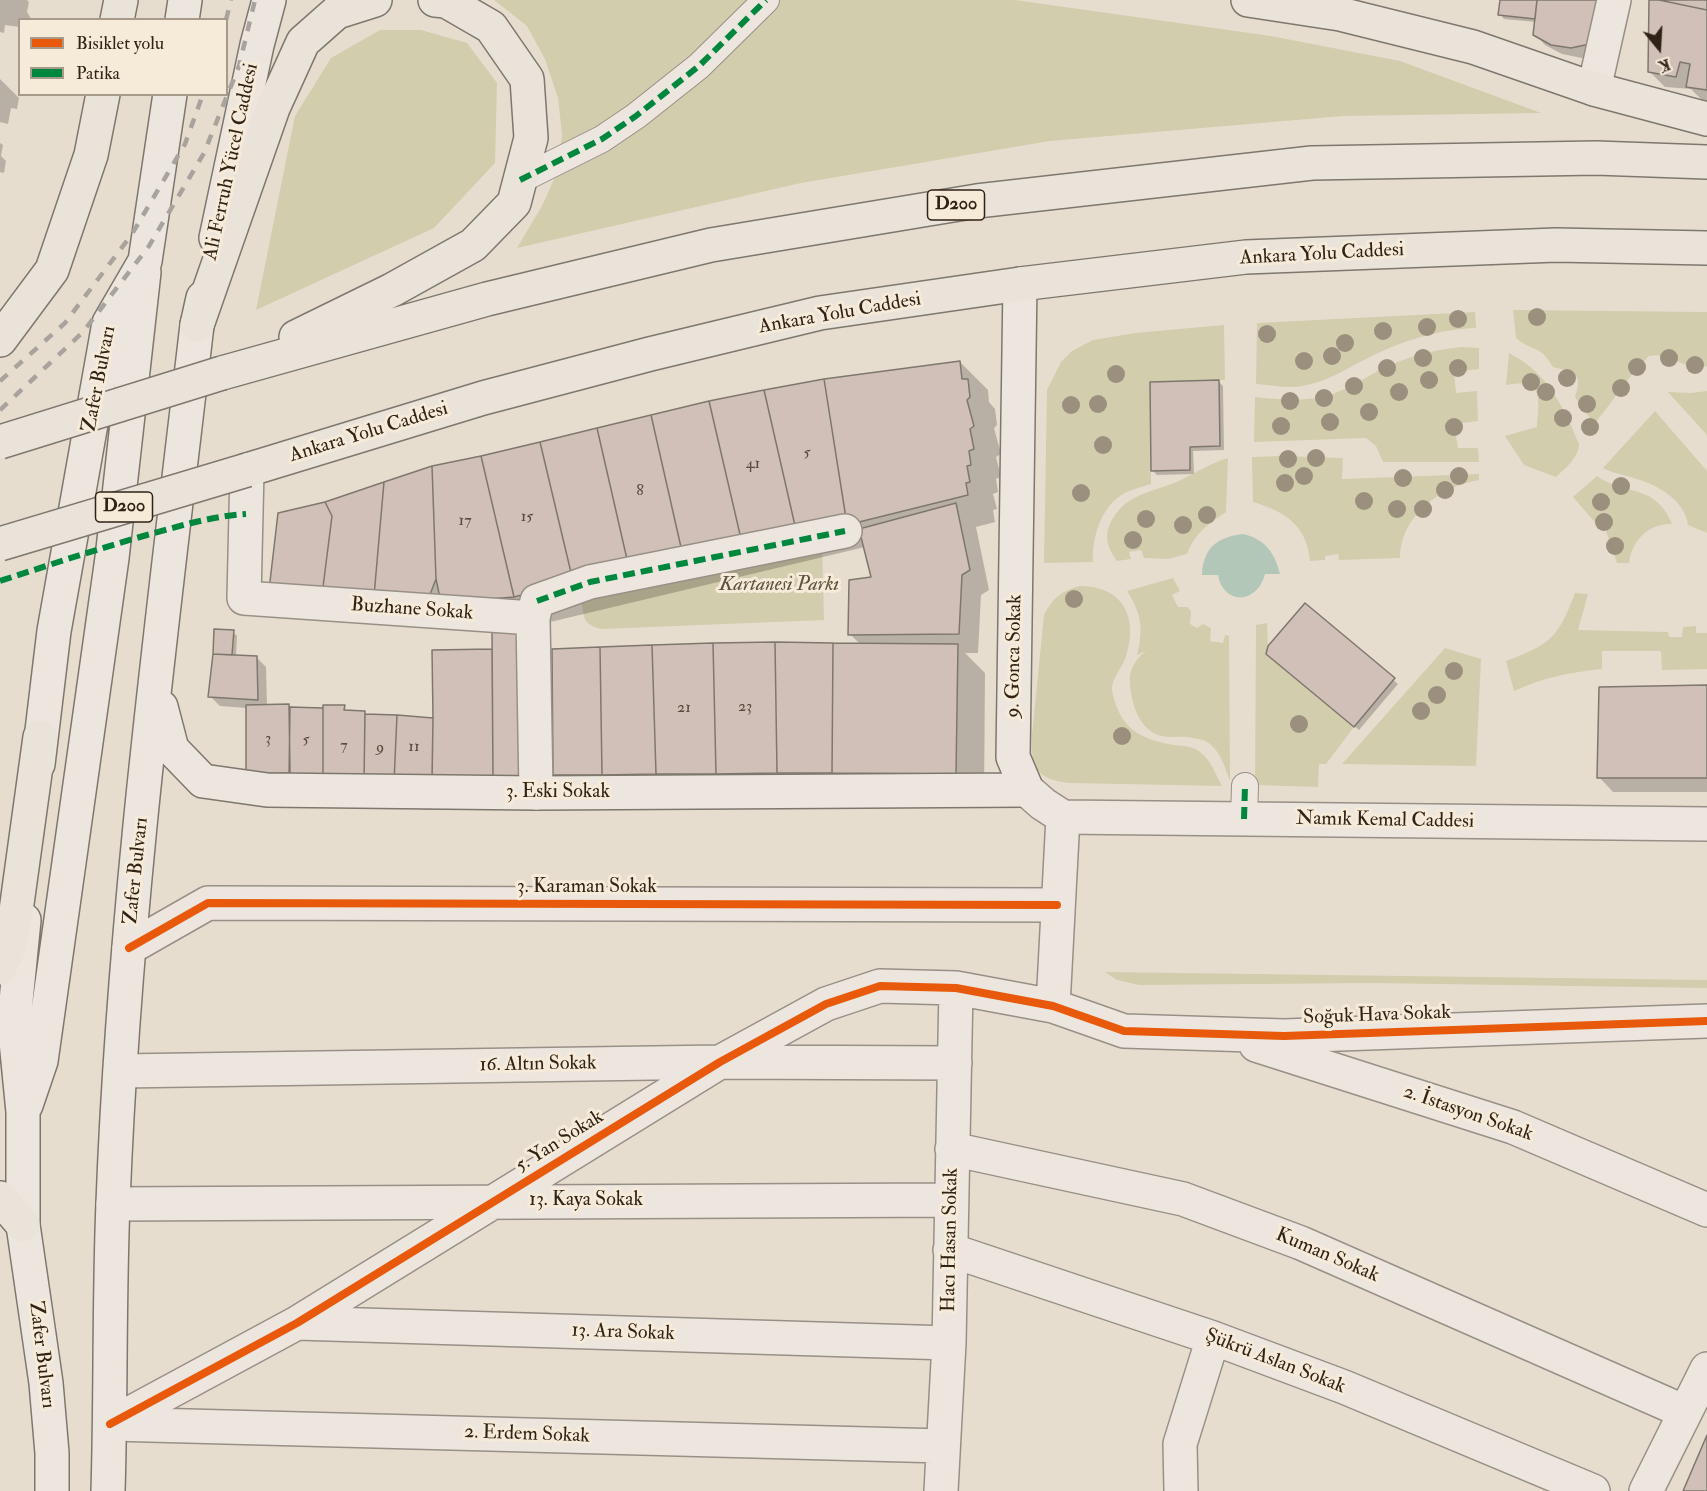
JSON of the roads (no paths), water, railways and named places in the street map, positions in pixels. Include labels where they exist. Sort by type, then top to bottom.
[{"type":"highway","points":[[117,18],[121,0]]},
{"type":"highway","points":[[197,326],[273,108],[303,42],[337,12],[375,0]]},
{"type":"highway","points":[[222,373],[392,290],[473,245],[514,203],[531,138],[527,78],[491,27],[446,1],[435,0]]},
{"type":"highway","points":[[1248,0],[1340,14],[1462,44],[1594,89],[1707,118]]},
{"type":"highway","points":[[0,339],[52,270],[91,155],[103,96]]},
{"type":"highway","name":"D200","points":[[0,442],[222,373],[487,299],[711,245],[977,201],[1312,163],[1596,158],[1707,162]]},
{"type":"highway","name":"Ankara Yolu Caddesi","points":[[0,544],[483,398],[808,316],[1020,284],[1246,257],[1556,245],[1707,248]]},
{"type":"highway","points":[[1,967],[9,948],[15,918],[40,737]]},
{"type":"highway","points":[[0,1197],[23,1226]]},
{"type":"street","points":[[182,18],[185,0]]},
{"type":"street","name":"Ali Ferruh Yücel Caddesi","points":[[197,326],[257,45],[269,0]]},
{"type":"street","points":[[520,180],[602,139],[636,116],[699,66],[766,0]]},
{"type":"street","points":[[1594,89],[1614,0]]},
{"type":"street","name":"Zafer Bulvarı","points":[[23,1112],[41,1061],[86,756],[112,558],[145,261],[171,96]]},
{"type":"street","name":"Zafer Bulvarı","points":[[52,1491],[52,1453],[46,1383],[23,1226],[23,1112],[14,1021],[40,737],[54,631],[109,323],[145,261]]},
{"type":"street","name":"9. Gonca Sokak","points":[[1020,284],[1013,757],[1028,790],[1043,804],[1063,817]]},
{"type":"street","name":"Zafer Bulvarı","points":[[108,1491],[113,1204],[129,948],[155,683],[197,326]]},
{"type":"street","name":"Buzhane Sokak","points":[[247,470],[244,598],[533,618]]},
{"type":"street","points":[[536,793],[533,618],[537,601],[590,582],[845,531]]},
{"type":"street","name":"3. Eski Sokak","points":[[155,683],[172,749],[203,782],[267,790],[536,793],[1028,790]]},
{"type":"street","points":[[1244,819],[1245,786]]},
{"type":"street","points":[[1053,1006],[1063,817]]},
{"type":"street","name":"Namık Kemal Caddesi","points":[[1063,817],[1707,824]]},
{"type":"street","name":"3. Karaman Sokak","points":[[129,948],[208,903],[1057,905]]},
{"type":"street","name":"5. Yan Sokak","points":[[110,1424],[297,1323],[720,1062],[826,1004],[880,986],[956,988],[1053,1006]]},
{"type":"street","name":"Hacı Hasan Sokak","points":[[941,1491],[949,1343],[956,988]]},
{"type":"street","name":"Soğuk Hava Sokak","points":[[1053,1006],[1124,1031],[1296,1036],[1707,1021]]},
{"type":"street","name":"2. İstasyon Sokak","points":[[1223,1034],[1513,1127],[1707,1210]]},
{"type":"street","name":"16. Altın Sokak","points":[[121,1071],[720,1062],[954,1064]]},
{"type":"street","name":"Kuman Sokak","points":[[952,1149],[1183,1199],[1301,1243],[1685,1412]]},
{"type":"street","name":"13. Kaya Sokak","points":[[113,1204],[951,1200]]},
{"type":"street","name":"Şükrü Aslan Sokak","points":[[950,1250],[1213,1338],[1344,1387],[1593,1491]]},
{"type":"street","name":"13. Ara Sokak","points":[[297,1323],[949,1343]]},
{"type":"street","points":[[1181,1491],[1180,1444],[1213,1338]]},
{"type":"street","points":[[1646,1491],[1707,1369]]},
{"type":"street","name":"2. Erdem Sokak","points":[[110,1424],[943,1446]]},
{"type":"railway","points":[[226,18],[231,0]]},
{"type":"railway","points":[[228,93],[239,66],[255,0]]},
{"type":"railway","points":[[0,381],[65,323],[132,234],[185,144],[202,96]]},
{"type":"railway","points":[[0,410],[83,332],[149,246],[204,153],[227,96]]},
{"type":"park label","name":"Kartanesi Parkı","points":[[779,586]]}]
